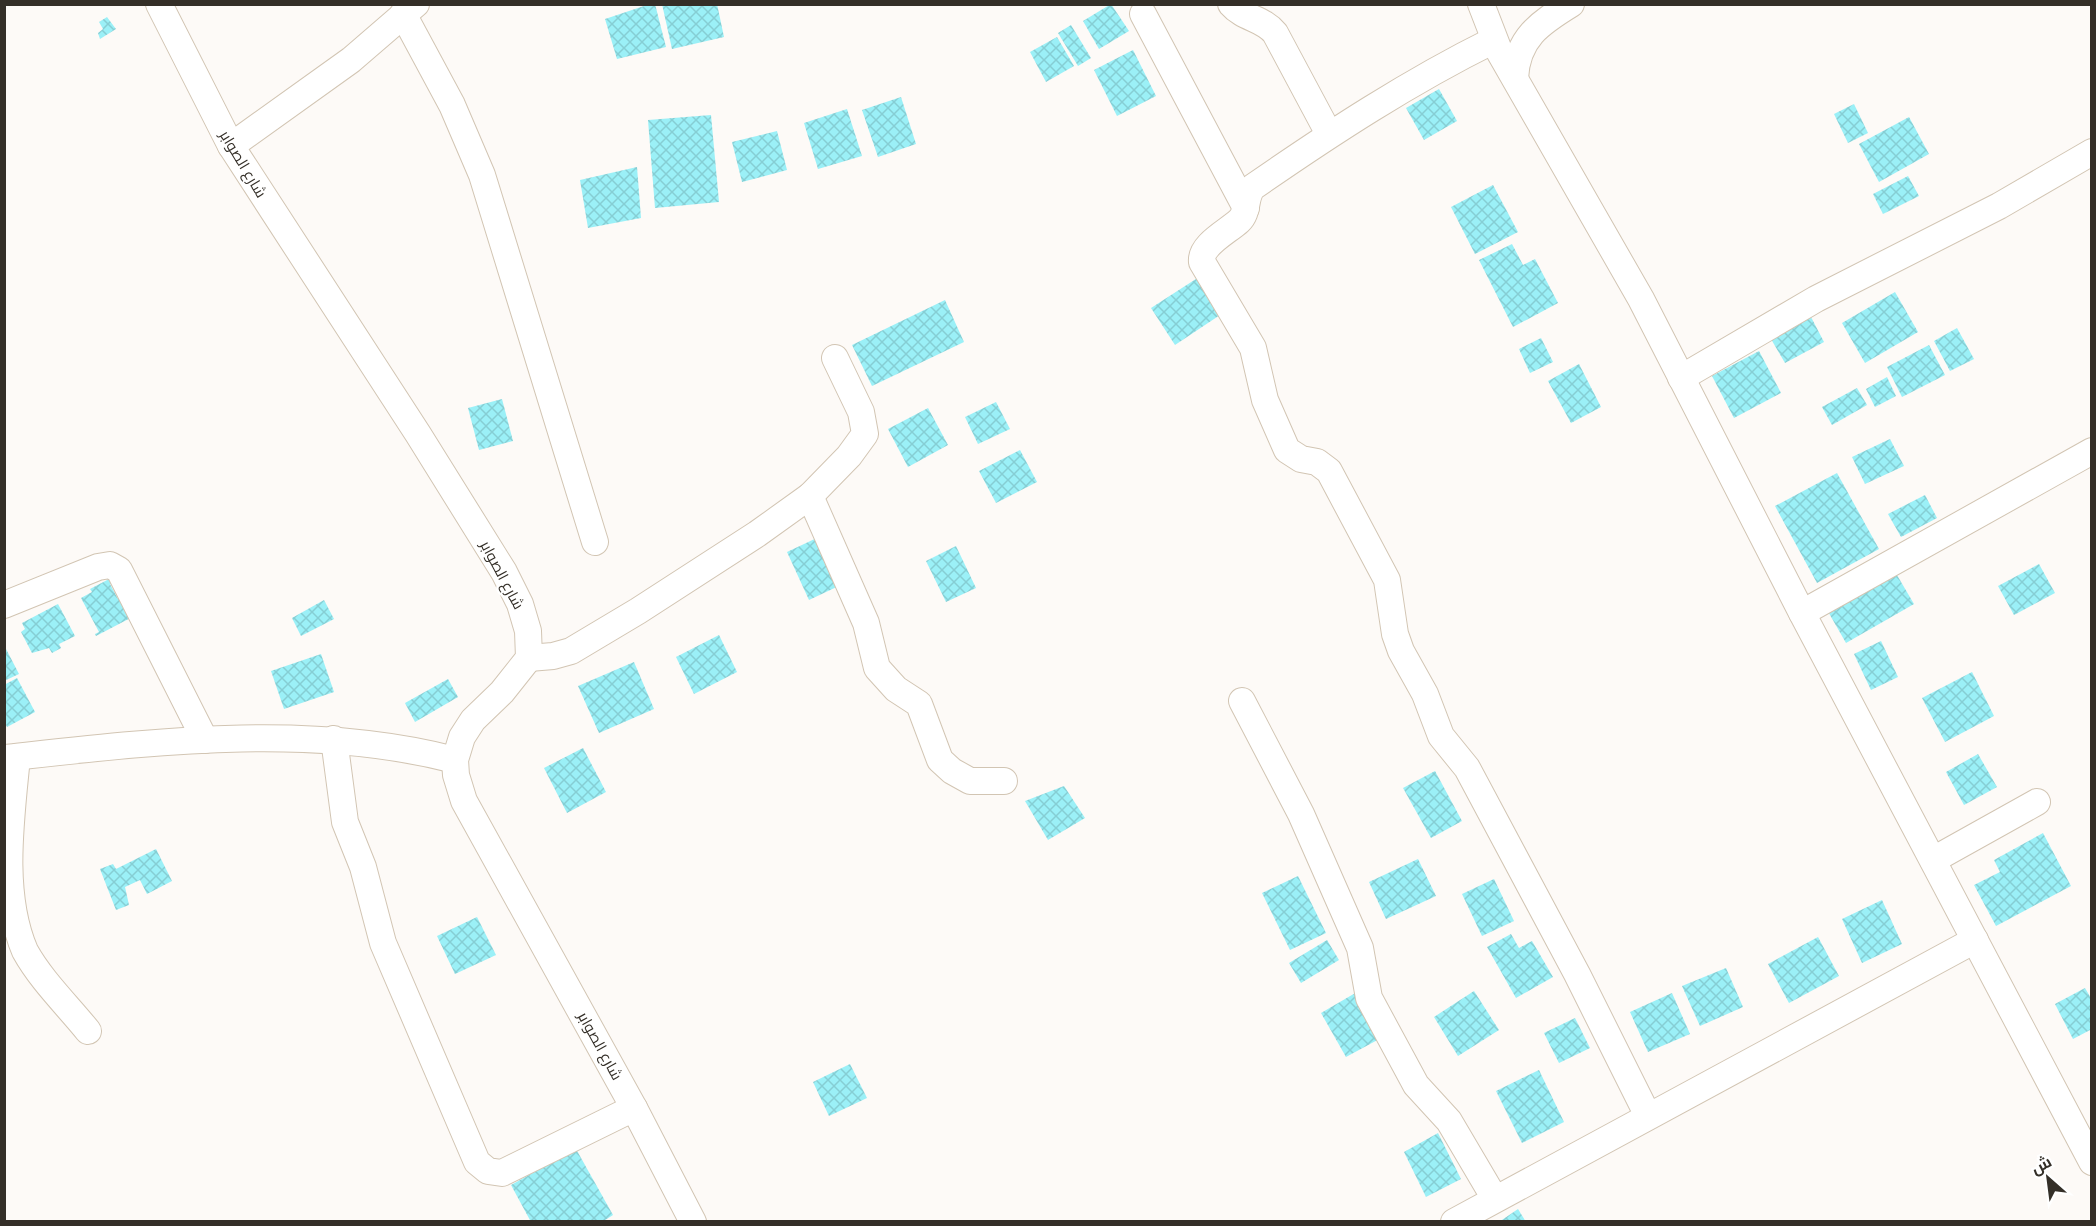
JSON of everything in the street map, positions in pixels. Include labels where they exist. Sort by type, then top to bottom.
[{"type":"street","name":"شارع الصوابر","points":[[159,4],[231,146],[504,572],[526,622],[529,658]]},
{"type":"street","points":[[1231,4],[1239,13],[1264,22],[1275,33],[1329,134]]},
{"type":"street","points":[[1480,4],[1494,40],[1603,230],[1682,378],[1802,613],[2091,1162]]},
{"type":"street","points":[[1515,78],[1517,57],[1526,38],[1546,20],[1571,4]]},
{"type":"street","points":[[231,146],[351,60],[410,9],[482,175],[595,542]]},
{"type":"street","points":[[1143,14],[1245,208]]},
{"type":"street","points":[[1494,40],[1427,75],[1329,134],[1253,187],[1248,195],[1241,219],[1205,249],[1202,257],[1253,348],[1260,382],[1271,417],[1287,450],[1294,456],[1317,462],[1329,471],[1383,569],[1390,592],[1395,634],[1401,651],[1425,694],[1441,736],[1467,768],[1577,974],[1648,1116]]},
{"type":"street","points":[[1682,378],[1816,299],[1999,206],[2091,152]]},
{"type":"street","points":[[88,1031],[26,953],[11,917],[6,879],[11,757],[205,740],[334,740],[395,747],[455,760],[462,737],[473,720],[502,692],[529,658],[553,656],[571,651],[638,612],[757,534],[810,496],[849,456],[865,434],[861,412],[835,358]]},
{"type":"street","points":[[1802,613],[2091,451]]},
{"type":"street","points":[[810,496],[866,623],[877,668],[896,689],[919,704],[940,760],[952,771],[970,781],[1004,781]]},
{"type":"street","points":[[4,605],[98,567],[110,565],[119,570],[205,740]]},
{"type":"street","points":[[1242,701],[1301,814],[1360,948],[1369,998],[1416,1085],[1449,1121],[1496,1198]]},
{"type":"street","points":[[334,740],[345,822],[363,867],[383,943],[477,1162],[488,1171],[502,1173],[634,1108]]},
{"type":"street","name":"شارع الصوابر","points":[[455,760],[456,776],[464,801],[634,1108],[693,1221]]},
{"type":"street","points":[[1933,860],[2037,802]]},
{"type":"street","points":[[1454,1221],[1975,940]]},
{"type":"building","points":[[655,4],[666,47],[617,59],[605,19]]},
{"type":"building","points":[[662,4],[717,4],[724,37],[672,49]]},
{"type":"building","points":[[1111,4],[1129,31],[1099,49],[1083,21]]},
{"type":"building","points":[[107,17],[116,29],[100,39],[98,33],[103,29],[99,22]]},
{"type":"building","points":[[1071,25],[1091,58],[1078,66],[1058,33]]},
{"type":"building","points":[[1057,37],[1074,66],[1046,82],[1030,52]]},
{"type":"building","points":[[1133,50],[1156,96],[1117,116],[1094,70]]},
{"type":"building","points":[[1439,89],[1457,121],[1424,140],[1406,108]]},
{"type":"building","points":[[901,97],[916,144],[878,157],[862,110]]},
{"type":"building","points":[[1854,104],[1868,133],[1848,143],[1834,114]]},
{"type":"building","points":[[847,109],[862,156],[818,169],[804,123]]},
{"type":"building","points":[[711,115],[719,202],[655,208],[648,120]]},
{"type":"building","points":[[1909,117],[1929,154],[1879,182],[1859,144]]},
{"type":"building","points":[[777,131],[787,170],[742,182],[732,142]]},
{"type":"building","points":[[637,167],[641,218],[588,228],[580,180]]},
{"type":"building","points":[[1908,176],[1919,196],[1883,214],[1873,194]]},
{"type":"building","points":[[1493,185],[1518,232],[1475,254],[1451,207]]},
{"type":"building","points":[[1512,244],[1523,265],[1535,259],[1558,303],[1513,327],[1479,260]]},
{"type":"building","points":[[1199,277],[1223,313],[1175,345],[1151,308]]},
{"type":"building","points":[[1895,292],[1918,332],[1865,363],[1842,323]]},
{"type":"building","points":[[945,300],[964,342],[872,386],[852,345]]},
{"type":"building","points":[[1811,317],[1824,342],[1785,363],[1771,339]]},
{"type":"building","points":[[1957,328],[1974,359],[1950,371],[1934,341]]},
{"type":"building","points":[[1541,338],[1553,362],[1530,373],[1519,349]]},
{"type":"building","points":[[1929,345],[1945,375],[1902,397],[1887,367]]},
{"type":"building","points":[[1759,351],[1781,393],[1734,418],[1712,376]]},
{"type":"building","points":[[1579,364],[1601,407],[1571,423],[1548,381]]},
{"type":"building","points":[[1887,377],[1896,396],[1875,407],[1866,389]]},
{"type":"building","points":[[1857,388],[1867,405],[1832,425],[1822,407]]},
{"type":"building","points":[[502,399],[513,441],[479,450],[468,408]]},
{"type":"building","points":[[996,402],[1010,429],[978,444],[965,417]]},
{"type":"building","points":[[928,408],[948,445],[908,467],[888,429]]},
{"type":"building","points":[[1890,439],[1904,466],[1865,484],[1852,457]]},
{"type":"building","points":[[1020,450],[1037,482],[996,503],[979,471]]},
{"type":"building","points":[[1837,473],[1879,549],[1817,583],[1775,506]]},
{"type":"building","points":[[1925,495],[1937,518],[1901,537],[1888,514]]},
{"type":"building","points":[[821,536],[843,584],[809,600],[787,552]]},
{"type":"building","points":[[956,546],[976,588],[946,602],[926,561]]},
{"type":"building","points":[[2039,564],[2055,593],[2014,615],[1998,586]]},
{"type":"building","points":[[1894,570],[1914,604],[1846,643],[1826,608]]},
{"type":"building","points":[[111,578],[113,582],[110,584],[118,599],[129,593],[140,613],[96,636],[95,634],[99,632],[81,598],[92,592],[90,589]]},
{"type":"building","points":[[324,600],[334,619],[301,636],[292,618]]},
{"type":"building","points":[[58,604],[75,636],[59,644],[61,648],[52,653],[49,648],[32,653],[21,632],[25,629],[22,623]]},
{"type":"building","points":[[719,635],[737,672],[694,694],[676,657]]},
{"type":"building","points":[[1881,641],[1898,677],[1871,690],[1854,654]]},
{"type":"building","points":[[4,645],[19,674],[4,681]]},
{"type":"building","points":[[321,654],[334,692],[284,709],[271,671]]},
{"type":"building","points":[[634,662],[654,709],[599,733],[578,686]]},
{"type":"building","points":[[1972,672],[1994,716],[1945,742],[1922,698]]},
{"type":"building","points":[[17,678],[35,712],[7,727],[4,721],[4,685]]},
{"type":"building","points":[[448,679],[458,697],[415,722],[405,703]]},
{"type":"building","points":[[583,748],[606,792],[567,813],[544,768]]},
{"type":"building","points":[[1978,754],[1997,787],[1964,805],[1946,772]]},
{"type":"building","points":[[1435,771],[1462,821],[1431,838],[1403,788]]},
{"type":"building","points":[[1064,786],[1085,818],[1048,840],[1025,801]]},
{"type":"building","points":[[2043,833],[2071,886],[1996,926],[1974,885],[2000,872],[1994,860]]},
{"type":"building","points":[[156,849],[172,881],[147,894],[140,880],[125,887],[129,905],[116,910],[100,869],[113,864],[116,869]]},
{"type":"building","points":[[1418,859],[1436,896],[1386,919],[1369,882]]},
{"type":"building","points":[[1298,876],[1326,933],[1290,950],[1262,893]]},
{"type":"building","points":[[1494,879],[1514,921],[1482,936],[1462,894]]},
{"type":"building","points":[[1882,900],[1902,944],[1862,963],[1842,919]]},
{"type":"building","points":[[477,917],[496,955],[455,974],[437,936]]},
{"type":"building","points":[[1511,934],[1519,948],[1532,941],[1553,977],[1516,998],[1487,947]]},
{"type":"building","points":[[1818,937],[1839,976],[1789,1003],[1768,964]]},
{"type":"building","points":[[1327,940],[1339,960],[1301,983],[1289,963]]},
{"type":"building","points":[[1726,968],[1743,1007],[1700,1026],[1682,986]]},
{"type":"building","points":[[2085,988],[2092,1000],[2092,1029],[2073,1039],[2055,1004]]},
{"type":"building","points":[[1474,991],[1499,1030],[1458,1056],[1434,1017]]},
{"type":"building","points":[[1357,992],[1383,1037],[1346,1057],[1321,1013]]},
{"type":"building","points":[[1672,993],[1690,1034],[1648,1052],[1630,1012]]},
{"type":"building","points":[[1575,1018],[1590,1048],[1559,1063],[1544,1033]]},
{"type":"building","points":[[850,1064],[867,1098],[829,1116],[813,1082]]},
{"type":"building","points":[[1539,1070],[1564,1122],[1522,1143],[1496,1091]]},
{"type":"building","points":[[1438,1133],[1461,1179],[1426,1197],[1404,1152]]},
{"type":"building","points":[[576,1149],[613,1215],[602,1222],[531,1222],[511,1185]]},
{"type":"building","points":[[1518,1209],[1526,1222],[1499,1222]]}]
